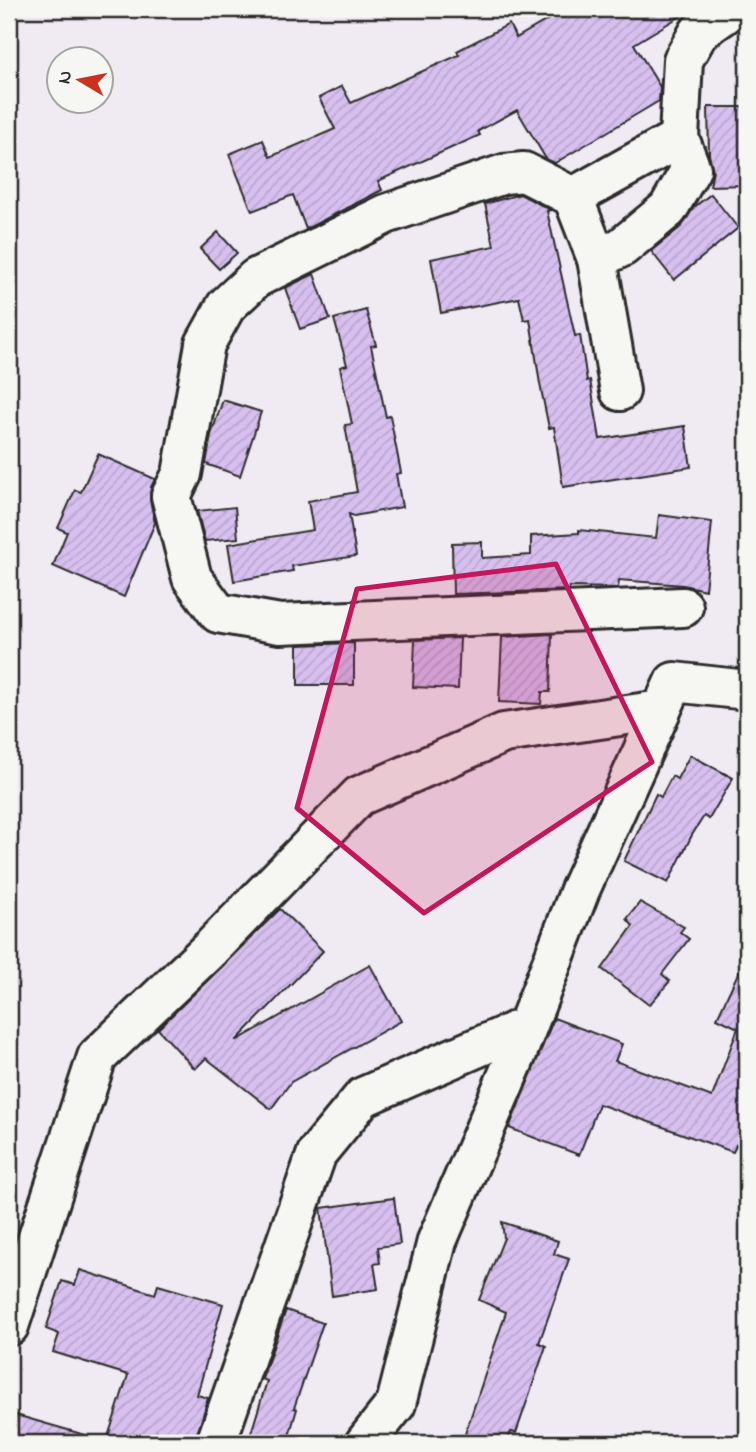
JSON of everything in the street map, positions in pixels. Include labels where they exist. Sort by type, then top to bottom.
[{"type":"street","points":[[597,259],[622,247],[668,209],[691,169],[678,138],[682,60],[699,32],[732,9]]},
{"type":"street","points":[[573,197],[678,138]]},
{"type":"street","points":[[620,391],[597,259],[573,197],[524,172],[504,174],[386,214],[256,278],[226,306],[205,344],[182,474],[172,496],[191,578],[218,613],[280,624],[683,607]]},
{"type":"street","points":[[365,1443],[396,1404],[437,1241],[527,1026],[580,890],[674,682],[747,690]]},
{"type":"street","points":[[9,1326],[97,1058],[210,949],[359,796],[504,733],[661,710]]},
{"type":"street","points":[[216,1443],[317,1153],[363,1097],[527,1026]]},
{"type":"highlighted area","points":[[556,564],[652,762],[424,913],[297,808],[357,589]]},
{"type":"building","points":[[566,9],[692,9],[634,44],[660,87],[659,101],[555,163],[546,159],[517,110],[478,131],[480,135],[378,181],[382,190],[306,229],[293,195],[252,211],[229,154],[263,140],[270,157],[335,129],[319,98],[342,86],[351,103],[459,55],[457,51],[509,24],[516,38]]},
{"type":"building","points":[[708,107],[747,107],[747,185],[710,186],[713,170],[709,155]]},
{"type":"building","points":[[520,194],[551,210],[547,211],[575,336],[580,335],[600,439],[685,426],[691,467],[563,487],[554,427],[549,428],[530,319],[524,320],[519,298],[441,313],[431,259],[494,246],[485,204]]},
{"type":"building","points":[[711,194],[738,228],[674,280],[651,251],[682,226],[694,207]]},
{"type":"building","points":[[218,232],[237,253],[219,269],[200,249]]},
{"type":"building","points":[[314,274],[330,319],[300,329],[285,288]]},
{"type":"building","points":[[366,310],[376,345],[371,346],[386,417],[390,416],[401,473],[396,474],[402,507],[354,516],[349,514],[356,556],[292,566],[293,571],[234,581],[228,544],[313,530],[308,501],[357,492],[345,425],[352,424],[340,367],[347,365],[334,319]]},
{"type":"building","points":[[223,400],[261,412],[240,476],[206,464],[211,435]]},
{"type":"building","points":[[98,454],[155,479],[150,500],[155,523],[124,597],[53,566],[67,532],[58,528],[75,490],[81,492]]},
{"type":"building","points":[[235,507],[238,538],[205,541],[197,511]]},
{"type":"building","points":[[659,515],[712,522],[705,590],[683,585],[619,580],[618,588],[569,587],[569,590],[453,594],[452,543],[482,542],[482,558],[531,555],[531,536],[579,533],[579,530],[656,538]]},
{"type":"building","points":[[552,634],[550,692],[542,692],[541,704],[499,702],[502,637]]},
{"type":"building","points":[[460,638],[458,689],[413,687],[415,640]]},
{"type":"building","points":[[354,643],[354,685],[298,685],[298,645]]},
{"type":"building","points":[[690,755],[733,778],[709,819],[704,816],[692,835],[668,883],[624,861],[656,794],[661,797],[672,776],[677,779]]},
{"type":"building","points":[[640,902],[684,927],[680,932],[689,939],[662,974],[670,981],[649,1005],[602,969],[633,926],[627,919]]},
{"type":"building","points":[[280,909],[323,951],[236,1041],[370,965],[401,1021],[291,1082],[271,1109],[206,1058],[195,1069],[158,1029]]},
{"type":"building","points":[[747,954],[747,1149],[736,1145],[733,1152],[599,1104],[579,1155],[509,1128],[554,1018],[622,1044],[615,1061],[712,1097],[738,1028],[717,1018]]},
{"type":"building","points":[[394,1198],[400,1244],[378,1247],[380,1263],[374,1264],[378,1289],[332,1296],[321,1208]]},
{"type":"building","points":[[502,1222],[558,1241],[554,1254],[569,1259],[539,1343],[546,1346],[516,1433],[511,1432],[507,1443],[462,1443],[506,1312],[479,1300],[504,1238]]},
{"type":"building","points":[[80,1270],[155,1294],[158,1285],[223,1304],[197,1395],[208,1398],[195,1443],[157,1432],[153,1443],[106,1443],[128,1375],[53,1352],[59,1334],[46,1329],[62,1281],[75,1285]]},
{"type":"building","points":[[286,1310],[323,1323],[294,1408],[297,1409],[287,1443],[248,1443],[267,1381],[262,1379]]},
{"type":"building","points":[[16,1415],[92,1437],[91,1443],[9,1443]]}]
